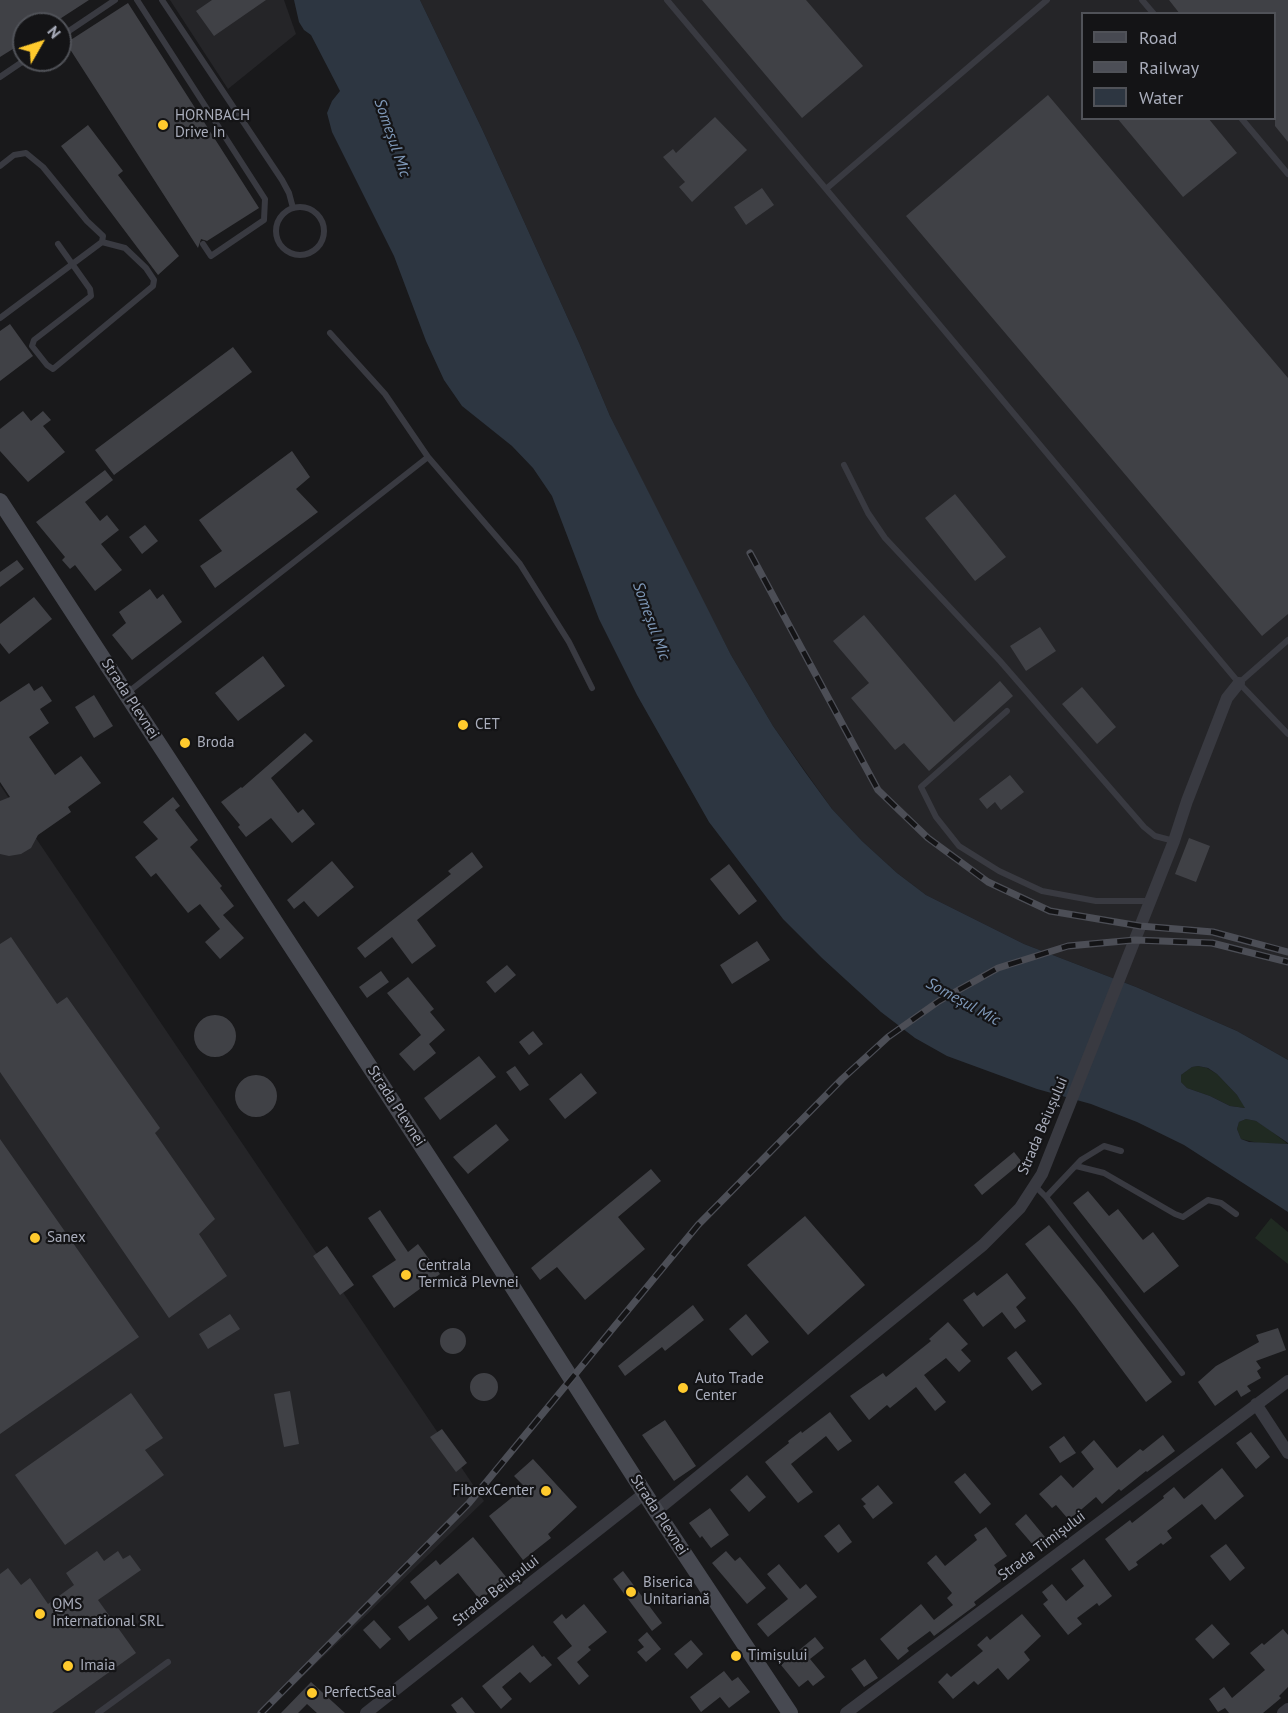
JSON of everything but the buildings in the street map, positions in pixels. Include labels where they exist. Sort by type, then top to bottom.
[{"type":"main road","name":"Strada Plevnei","points":[[0,501],[464,1211],[656,1511],[790,1713]]},
{"type":"street","name":"Strada Beiușului","points":[[656,1511],[983,1245],[1020,1208],[1042,1174],[1174,841],[1227,698],[1239,683]]},
{"type":"street","name":"Strada Timișului","points":[[846,1713],[1288,1381]]},
{"type":"street","points":[[1256,1404],[1288,1453]]},
{"type":"street","name":"Strada Beiușului","points":[[366,1713],[645,1493]]},
{"type":"street","points":[[1283,1713],[1288,1709]]},
{"type":"lane","points":[[72,29],[115,0]]},
{"type":"lane","points":[[137,0],[265,199],[264,220],[211,256],[203,244]]},
{"type":"lane","points":[[162,0],[282,180],[293,208]]},
{"type":"lane","points":[[667,0],[1239,683],[1288,734]]},
{"type":"lane","points":[[826,189],[1047,0]]},
{"type":"lane","points":[[1142,0],[1152,12]]},
{"type":"lane","points":[[1243,120],[1288,174]]},
{"type":"lane","points":[[0,166],[14,155],[26,153],[43,167],[87,221],[103,236],[102,242],[0,318]]},
{"type":"lane","points":[[293,208],[309,209],[316,214],[324,228],[321,244],[308,254],[293,254],[281,245],[277,238],[276,231],[281,217],[293,208]]},
{"type":"lane","points":[[58,244],[90,289],[91,296],[34,340],[32,346],[53,369],[153,286],[154,280],[146,268],[125,248],[102,242]]},
{"type":"lane","points":[[330,333],[385,394],[428,457],[520,564],[569,642],[592,688]]},
{"type":"lane","points":[[126,694],[428,457]]},
{"type":"lane","points":[[844,465],[868,513],[885,538],[1000,661],[1144,827],[1155,836],[1174,841]]},
{"type":"lane","points":[[1239,683],[1288,640]]},
{"type":"lane","points":[[1007,711],[921,787],[936,818],[959,846],[999,871],[1042,891],[1096,901],[1150,901]]},
{"type":"lane","points":[[1046,1197],[1076,1166],[1104,1146],[1120,1150]]},
{"type":"lane","points":[[1076,1166],[1104,1173],[1183,1217],[1208,1200],[1221,1203],[1236,1214]]},
{"type":"lane","points":[[1035,1185],[1182,1373]]},
{"type":"lane","points":[[98,1713],[168,1662]]},
{"type":"shaded area","points":[[170,0],[284,0],[296,34],[228,89]]},
{"type":"shaded area","points":[[420,0],[1288,0],[1288,1060],[1237,1031],[1136,987],[1024,944],[926,895],[897,873],[862,841],[832,809],[773,726],[731,655],[610,416],[483,131]]},
{"type":"shaded area","points":[[0,785],[484,1501],[265,1713],[0,1713]]},
{"type":"shaded area","points":[[1198,1066],[1217,1074],[1246,1108],[1230,1106],[1187,1088],[1181,1082],[1181,1075],[1192,1067]]},
{"type":"shaded area","points":[[1246,1119],[1256,1121],[1288,1144],[1258,1143],[1241,1139],[1237,1129],[1239,1122]]},
{"type":"shaded area","points":[[1271,1218],[1288,1232],[1288,1264],[1255,1238]]},
{"type":"water","name":"Someșul Mic","points":[[294,0],[420,0],[483,131],[610,416],[731,655],[773,726],[805,772],[832,809],[862,841],[897,873],[926,895],[1024,944],[1136,987],[1237,1031],[1288,1060],[1288,1143],[1256,1121],[1246,1119],[1239,1122],[1237,1129],[1241,1139],[1249,1142],[1288,1144],[1288,1212],[1184,1145],[1137,1122],[1091,1104],[1037,1089],[947,1056],[915,1038],[881,1012],[783,919],[709,822],[637,695],[599,619],[552,496],[533,468],[512,446],[462,406],[444,380],[426,341],[394,256],[332,132],[327,113],[332,101],[340,91],[311,35],[299,22]],"holes":[[[1192,1067],[1208,1068],[1237,1095],[1245,1108],[1230,1106],[1187,1088],[1181,1082],[1181,1075]]]},
{"type":"railway","points":[[750,553],[878,790],[928,838],[988,882],[1050,911],[1140,926],[1213,932],[1288,952]]},
{"type":"railway","points":[[261,1713],[469,1503],[698,1225],[842,1079],[888,1037],[939,1001],[998,968],[1068,946],[1135,940],[1212,943],[1288,962]]},
{"type":"place","name":"HORNBACH Drive In","points":[[163,125]]},
{"type":"place","name":"CET","points":[[463,725]]},
{"type":"place","name":"Broda","points":[[185,743]]},
{"type":"place","name":"Sanex","points":[[35,1238]]},
{"type":"place","name":"Centrala Termică Plevnei","points":[[406,1275]]},
{"type":"place","name":"Auto Trade Center","points":[[683,1388]]},
{"type":"place","name":"FibrexCenter","points":[[546,1491]]},
{"type":"place","name":"Biserica Unitariană","points":[[631,1592]]},
{"type":"place","name":"QMS International SRL","points":[[40,1614]]},
{"type":"place","name":"Timișului","points":[[736,1656]]},
{"type":"place","name":"Imaia","points":[[68,1666]]},
{"type":"place","name":"PerfectSeal","points":[[312,1693]]}]
